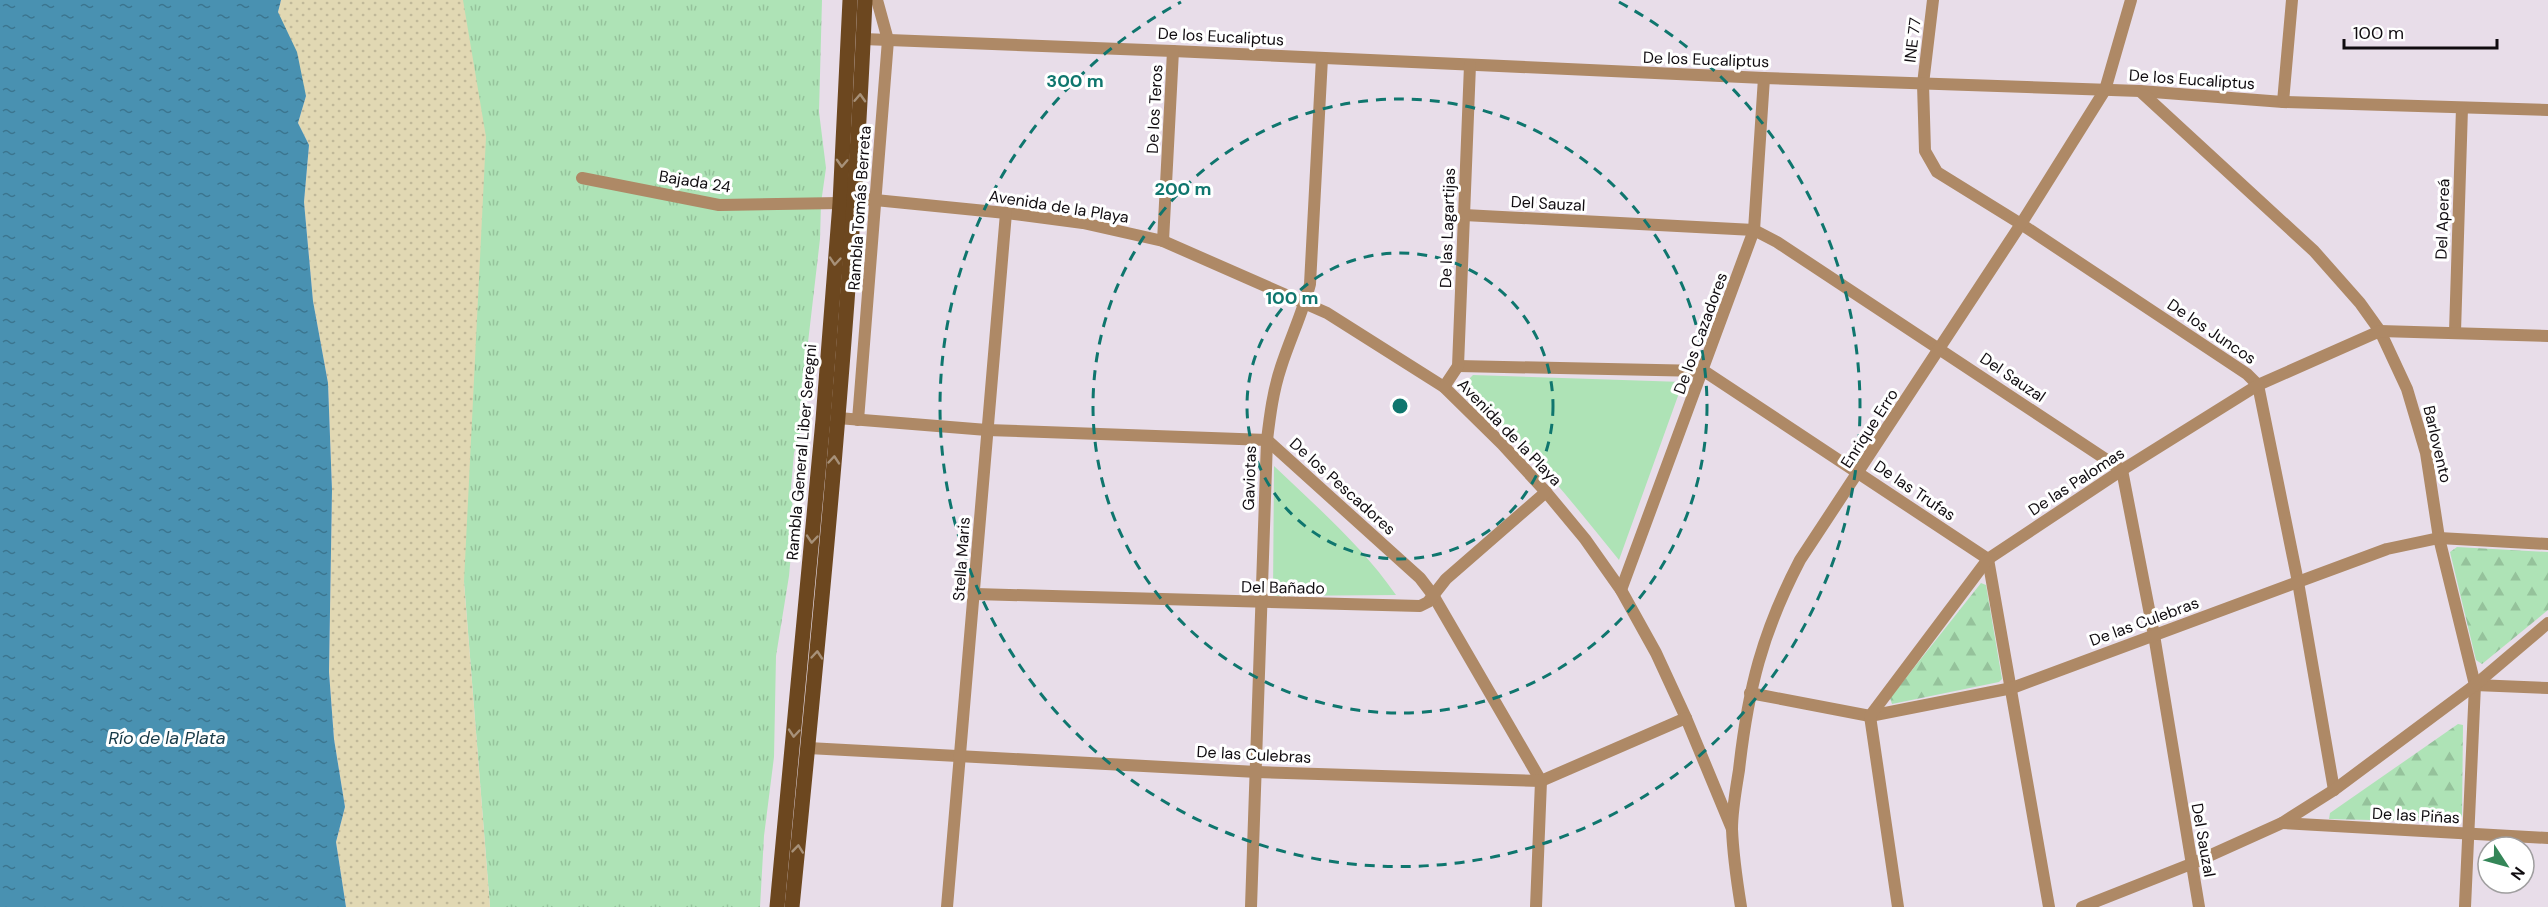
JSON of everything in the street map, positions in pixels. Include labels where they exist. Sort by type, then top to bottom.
[{"type":"main road","name":"Rambla General Liber Seregni","points":[[777,907],[823,420],[840,203],[850,0]]},
{"type":"main road","name":"Rambla General Liber Seregni","points":[[792,907],[838,418],[855,198],[865,0]]},
{"type":"street","name":"Rambla Tomás Berreta","points":[[858,420],[888,40],[877,0]]},
{"type":"street","name":"INE 77","points":[[1923,84],[1933,0]]},
{"type":"street","points":[[2283,102],[2292,0]]},
{"type":"street","name":"Enrique Erro","points":[[1741,907],[1732,829],[1750,693],[1761,650],[1778,603],[1800,560],[2021,224],[2105,90],[2119,47],[2129,2]]},
{"type":"street","name":"De los Eucaliptus","points":[[863,39],[1764,78],[2140,91],[2283,102],[2548,110]]},
{"type":"street","name":"De los Teros","points":[[1163,241],[1173,51]]},
{"type":"street","name":"Gaviotas","points":[[1251,907],[1267,440],[1271,405],[1281,368],[1306,302],[1310,284],[1322,58]]},
{"type":"street","name":"De las Lagartijas","points":[[1458,366],[1470,65]]},
{"type":"street","name":"De los Cazadores","points":[[1621,590],[1704,371],[1754,230],[1764,78]]},
{"type":"street","name":"De los Juncos","points":[[1923,84],[1925,151],[1937,172],[2021,224],[2247,374],[2258,385],[2298,582],[2334,790]]},
{"type":"street","name":"Barlovento","points":[[2140,91],[2314,250],[2360,303],[2380,331],[2407,389],[2426,453],[2439,538],[2475,685],[2465,907]]},
{"type":"street","name":"Del Apereá","points":[[2455,332],[2462,108]]},
{"type":"street","name":"Bajada 24","points":[[582,178],[719,204],[840,203]]},
{"type":"street","name":"Avenida de la Playa","points":[[855,198],[1083,223],[1163,241],[1306,302],[1443,387],[1502,444],[1546,492],[1585,539],[1621,590],[1656,653],[1732,829]]},
{"type":"street","name":"Stella Maris","points":[[947,907],[1006,213]]},
{"type":"street","name":"Del Sauzal","points":[[1464,215],[1754,230],[1777,242],[1940,348],[2122,470],[2154,635],[2199,907]]},
{"type":"street","name":"De las Palomas","points":[[1870,716],[1988,559],[2122,470],[2258,385],[2380,331],[2548,336]]},
{"type":"street","points":[[1443,387],[1458,366],[1704,371]]},
{"type":"street","name":"De las Trufas","points":[[1704,371],[1988,559]]},
{"type":"street","name":"De los Pescadores","points":[[838,418],[987,430],[1267,440],[1420,578],[1433,595],[1541,781]]},
{"type":"street","name":"Del Bañado","points":[[975,594],[1420,606],[1428,602],[1446,579],[1546,492]]},
{"type":"street","name":"De las Culebras","points":[[1750,693],[1870,716],[2012,688],[2387,549],[2439,538],[2548,544]]},
{"type":"street","points":[[1988,559],[2049,907]]},
{"type":"street","points":[[2082,907],[2191,864],[2282,823],[2334,790],[2475,685],[2548,623]]},
{"type":"street","points":[[2475,685],[2548,688]]},
{"type":"street","points":[[1870,716],[1898,907]]},
{"type":"street","name":"De las Culebras","points":[[808,748],[1257,772],[1541,781],[1686,718]]},
{"type":"street","points":[[1536,907],[1541,781]]},
{"type":"street","name":"De las Piñas","points":[[2282,823],[2548,838]]},
{"type":"green space","points":[[463,0],[822,0],[819,112],[826,168],[804,377],[804,421],[794,453],[791,488],[794,521],[789,576],[776,656],[774,757],[764,836],[760,907],[490,907],[464,582]]},
{"type":"green space","points":[[1473,375],[1683,382],[1619,560],[1530,454],[1474,400],[1464,384]]},
{"type":"green space","points":[[1274,466],[1354,543],[1396,595],[1273,596]]},
{"type":"green space","points":[[2457,547],[2548,552],[2548,610],[2482,664],[2476,660],[2450,552]]},
{"type":"green space","points":[[1981,583],[1986,585],[2002,679],[1999,682],[1892,704],[1890,698]]},
{"type":"green space","points":[[2458,724],[2463,725],[2462,817],[2459,822],[2329,819],[2330,813]]},
{"type":"sand","points":[[281,0],[463,0],[486,137],[464,582],[490,907],[346,907],[336,842],[345,807],[334,739],[329,672],[332,490],[328,383],[313,301],[304,202],[309,145],[298,123],[306,96],[278,12]]},
{"type":"water","name":"Río de la Plata","points":[[0,0],[281,0],[278,12],[297,52],[306,96],[298,123],[309,145],[304,202],[313,301],[328,383],[332,490],[329,672],[334,739],[345,807],[336,842],[346,907],[0,907]]}]
